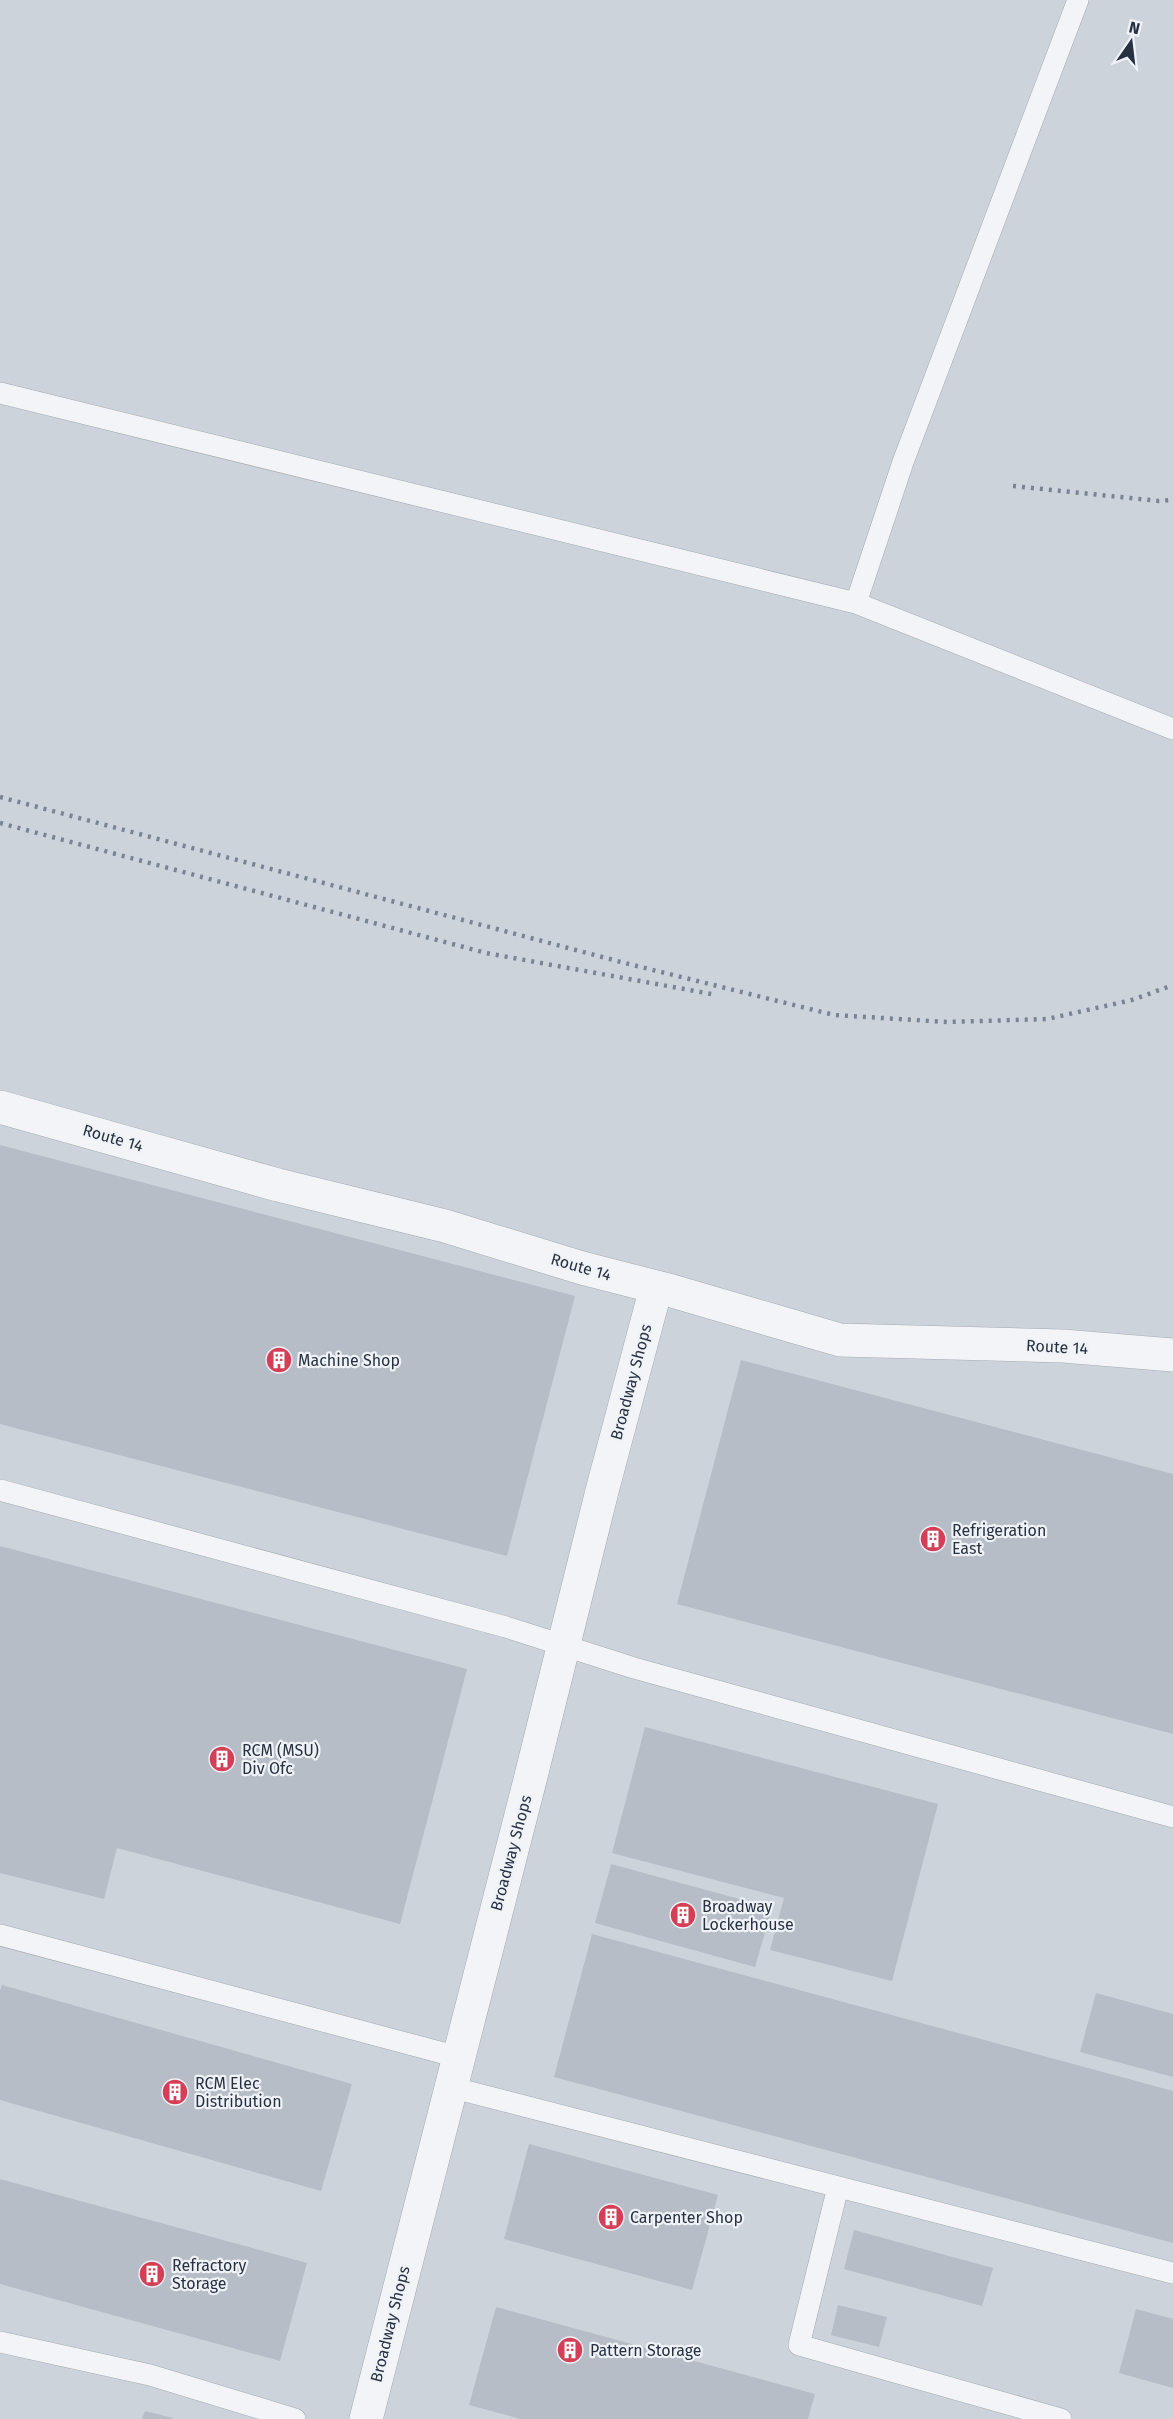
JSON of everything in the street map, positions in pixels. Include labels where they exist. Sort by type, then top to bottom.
[{"type":"street","name":"Route 14","points":[[0,1107],[278,1185],[445,1227],[840,1340],[1063,1346],[1173,1355]]},
{"type":"street","name":"Broadway Shops","points":[[366,2419],[656,1287]]},
{"type":"lane","points":[[856,603],[903,462],[1078,0]]},
{"type":"lane","points":[[0,393],[856,603],[1173,729]]},
{"type":"lane","points":[[0,1490],[506,1627],[634,1668],[1173,1816]]},
{"type":"lane","points":[[0,1935],[838,2187],[1173,2272]]},
{"type":"lane","points":[[838,2187],[799,2345],[1061,2419]]},
{"type":"lane","points":[[0,2342],[150,2375],[295,2419]]},
{"type":"shaded area","points":[[0,0],[1173,0],[1173,2419],[0,2419]]},
{"type":"building","name":"Machine Shop","points":[[0,1145],[575,1296],[507,1556],[0,1424]]},
{"type":"building","name":"Refrigeration East","points":[[741,1360],[1173,1474],[1173,1734],[677,1604]]},
{"type":"building","name":"RCM (MSU) Div Ofc","points":[[0,1546],[467,1669],[400,1924],[117,1848],[104,1899],[0,1873]]},
{"type":"building","points":[[645,1727],[938,1804],[892,1981],[770,1950],[784,1898],[612,1853]]},
{"type":"building","name":"Broadway Lockerhouse","points":[[611,1864],[772,1908],[755,1967],[595,1923]]},
{"type":"building","points":[[592,1934],[1173,2091],[1173,2243],[554,2077]]},
{"type":"building","name":"RCM Elec Distribution","points":[[2,1985],[352,2084],[321,2191],[0,2100],[0,1991]]},
{"type":"building","points":[[1096,1993],[1173,2014],[1173,2077],[1080,2052]]},
{"type":"building","name":"Carpenter Shop","points":[[529,2144],[718,2195],[692,2290],[504,2239]]},
{"type":"building","name":"Refractory Storage","points":[[0,2179],[307,2263],[280,2361],[0,2284]]},
{"type":"building","points":[[854,2230],[993,2268],[982,2306],[844,2269]]},
{"type":"building","points":[[838,2305],[887,2317],[879,2347],[831,2335]]},
{"type":"building","name":"Pattern Storage","points":[[496,2307],[815,2394],[808,2419],[521,2419],[469,2405]]},
{"type":"building","points":[[1136,2309],[1173,2319],[1173,2388],[1119,2373]]},
{"type":"building","points":[[145,2411],[173,2418],[173,2419],[142,2419]]},
{"type":"railway","points":[[1013,486],[1159,501],[1173,500]]},
{"type":"railway","points":[[0,797],[621,962],[834,1015],[947,1022],[1047,1019],[1132,1000],[1173,985]]},
{"type":"railway","points":[[0,823],[486,953],[717,995]]},
{"type":"place","name":"Machine Shop","points":[[279,1360]]},
{"type":"place","name":"Refrigeration East","points":[[933,1539]]},
{"type":"place","name":"RCM (MSU) Div Ofc","points":[[222,1759]]},
{"type":"place","name":"Broadway Lockerhouse","points":[[683,1915]]},
{"type":"place","name":"RCM Elec Distribution","points":[[175,2092]]},
{"type":"place","name":"Carpenter Shop","points":[[611,2217]]},
{"type":"place","name":"Refractory Storage","points":[[152,2274]]},
{"type":"place","name":"Pattern Storage","points":[[570,2350]]}]
